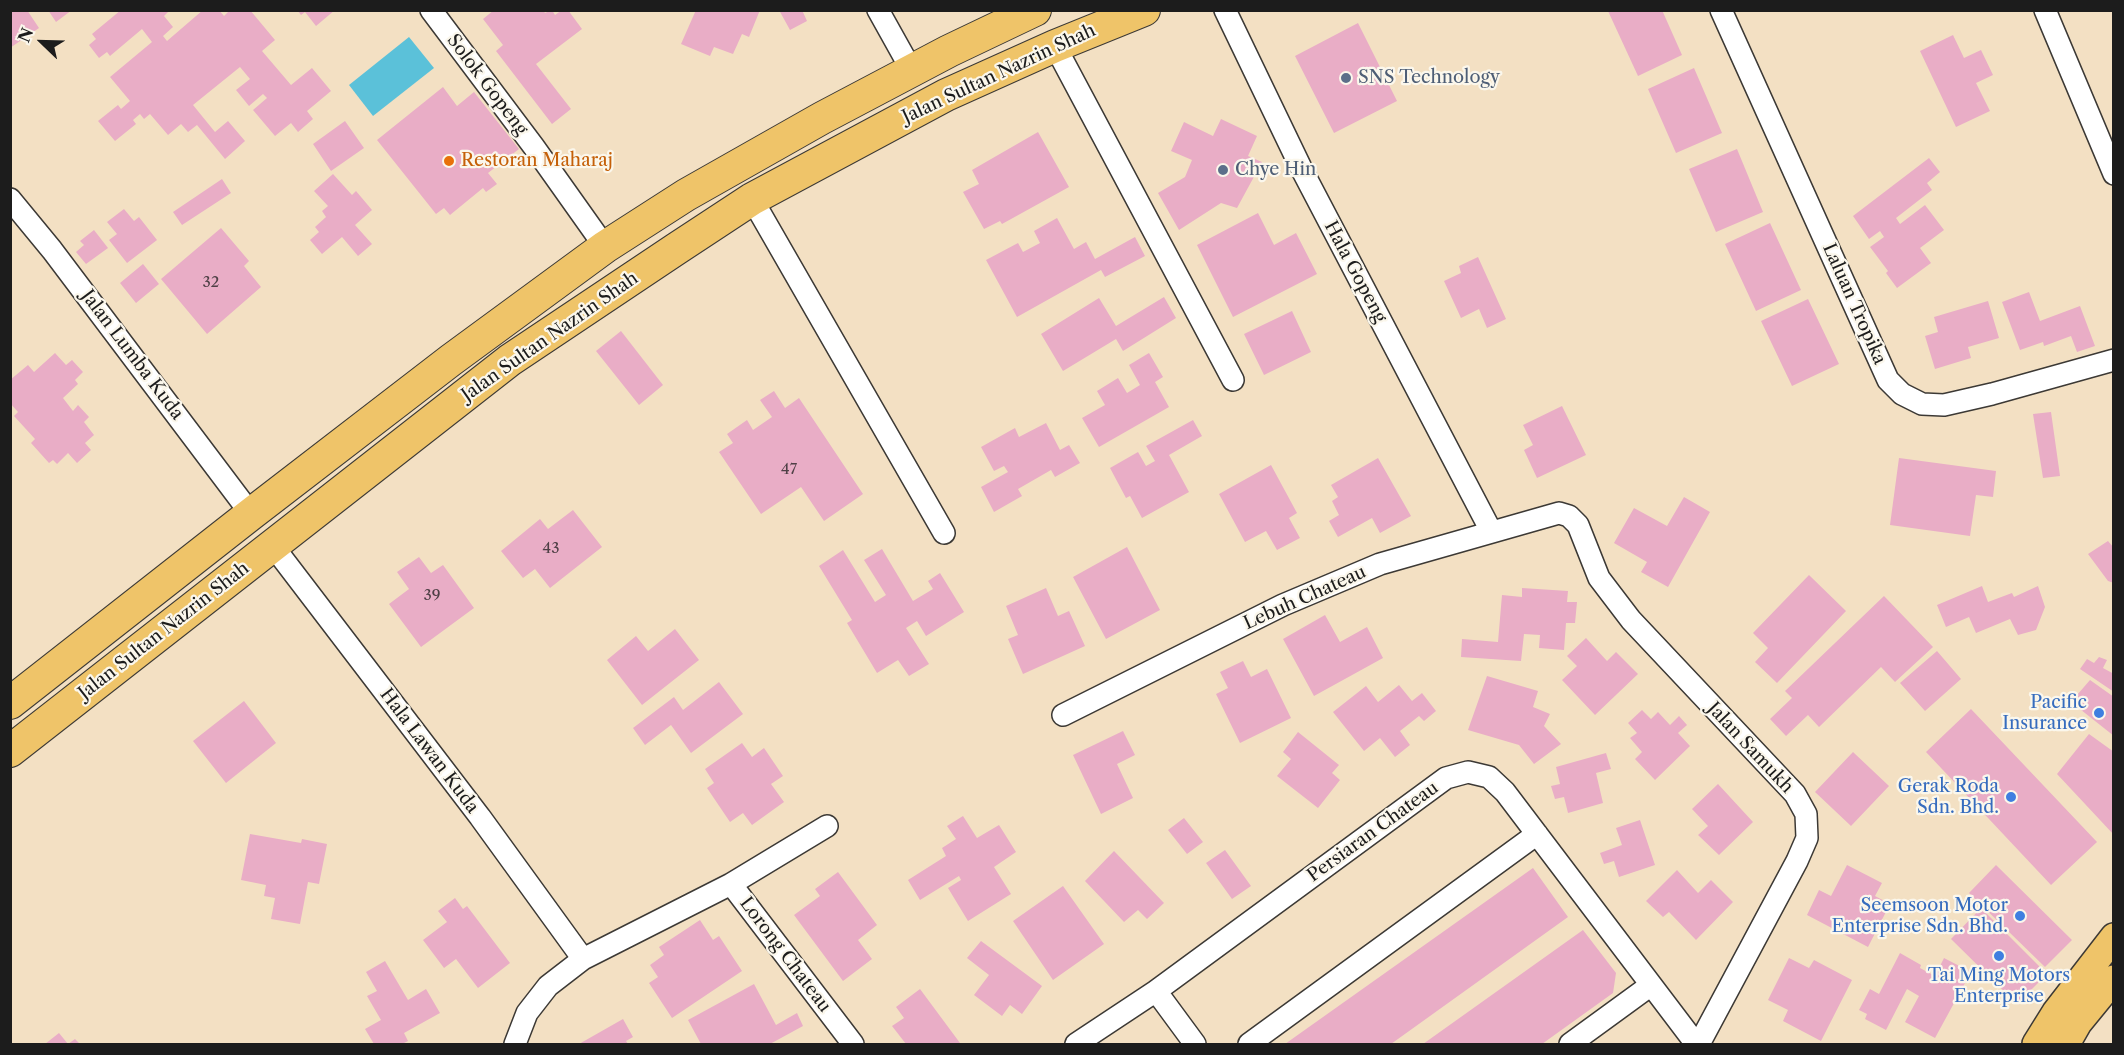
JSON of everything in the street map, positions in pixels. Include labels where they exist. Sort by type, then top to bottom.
[{"type":"highway","name":"Jalan Sultan Nazrin Shah","points":[[10,703],[251,514],[452,360],[605,247],[731,168],[950,51],[1035,10]]},
{"type":"highway","name":"Jalan Sultan Nazrin Shah","points":[[10,751],[510,360],[752,200],[946,95],[1055,46],[1144,10]]},
{"type":"main road","points":[[2036,1044],[2056,1012],[2114,937]]},
{"type":"main road","points":[[2066,1044],[2078,1023],[2114,979]]},
{"type":"street","name":"Solok Gopeng","points":[[431,10],[534,147],[605,247]]},
{"type":"street","points":[[878,10],[912,71]]},
{"type":"street","name":"Hala Gopeng","points":[[1225,10],[1302,170],[1491,531]]},
{"type":"street","name":"Laluan Tropika","points":[[1721,10],[1888,380],[1902,394],[1922,404],[1944,405],[2114,360]]},
{"type":"street","points":[[2045,10],[2114,174]]},
{"type":"street","points":[[1055,46],[1233,380]]},
{"type":"street","name":"Jalan Lumba Kuda","points":[[10,199],[52,250],[251,514]]},
{"type":"street","points":[[752,200],[944,533]]},
{"type":"street","name":"Lebuh Chateau","points":[[1063,715],[1283,605],[1380,564],[1559,513]]},
{"type":"street","name":"Jalan Samukh","points":[[1559,513],[1569,516],[1578,525],[1599,578],[1630,620],[1795,794],[1806,814],[1807,838],[1797,861],[1697,1044]]},
{"type":"street","name":"Hala Lawan Kuda","points":[[273,546],[480,817],[583,959]]},
{"type":"street","name":"Persiaran Chateau","points":[[1076,1044],[1156,992],[1446,778],[1468,772],[1489,777],[1505,792],[1697,1044]]},
{"type":"street","points":[[731,884],[827,826]]},
{"type":"street","points":[[1249,1044],[1537,834]]},
{"type":"street","name":"Lorong Chateau","points":[[583,959],[731,884],[852,1044]]},
{"type":"street","points":[[515,1044],[527,1013],[548,986],[583,959]]},
{"type":"street","points":[[1570,1044],[1651,985]]},
{"type":"street","points":[[1156,992],[1195,1044]]},
{"type":"water","points":[[409,37],[434,68],[373,116],[349,85]]},
{"type":"building","points":[[10,10],[27,10],[39,28],[10,48]]},
{"type":"building","points":[[48,10],[72,10],[56,22]]},
{"type":"building","points":[[121,10],[170,10],[164,16],[173,27],[163,36],[167,41],[203,10],[219,10],[224,16],[230,10],[250,10],[275,40],[262,51],[291,85],[312,68],[331,91],[307,111],[313,119],[298,132],[291,123],[275,136],[253,110],[267,98],[263,94],[249,106],[236,90],[250,79],[240,67],[193,105],[215,132],[228,121],[245,141],[225,159],[197,125],[188,132],[181,124],[168,135],[150,114],[144,119],[140,114],[133,120],[136,124],[115,141],[98,121],[118,105],[121,109],[130,101],[110,77],[152,42],[142,29],[110,56],[107,52],[99,58],[89,45],[96,39],[92,34]]},
{"type":"building","points":[[297,10],[335,10],[316,26],[305,12],[301,15]]},
{"type":"building","points":[[494,10],[543,10],[545,13],[552,10],[555,15],[562,10],[568,10],[582,29],[536,64],[571,109],[552,124],[496,51],[503,45],[483,19]]},
{"type":"building","points":[[696,10],[760,10],[749,37],[742,34],[733,54],[714,47],[710,56],[681,44]]},
{"type":"building","points":[[779,10],[802,10],[807,21],[790,30]]},
{"type":"building","points":[[1662,10],[1682,55],[1638,76],[1608,11]]},
{"type":"building","name":"SNS Technology","points":[[1358,23],[1397,101],[1334,133],[1295,56]]},
{"type":"building","points":[[1953,35],[1964,58],[1981,50],[1993,75],[1976,83],[1990,111],[1956,127],[1920,51]]},
{"type":"building","points":[[1694,68],[1722,133],[1676,153],[1648,89]]},
{"type":"building","name":"Restoran Maharaj","points":[[443,87],[457,106],[474,92],[519,149],[488,173],[497,184],[486,192],[483,188],[450,215],[444,208],[436,214],[377,140]]},
{"type":"building","name":"Chye Hin","points":[[1221,119],[1257,136],[1248,156],[1262,162],[1237,208],[1221,203],[1179,230],[1158,193],[1185,177],[1192,160],[1171,151],[1184,122],[1213,136]]},
{"type":"building","points":[[345,121],[364,148],[331,171],[313,144]]},
{"type":"building","points":[[1038,132],[1069,187],[1002,224],[1000,221],[984,229],[963,192],[979,184],[972,170]]},
{"type":"building","points":[[1737,149],[1763,212],[1716,232],[1689,169]]},
{"type":"building","points":[[1929,158],[1940,172],[1927,183],[1932,190],[1896,218],[1900,224],[1925,205],[1944,230],[1920,248],[1931,263],[1897,288],[1886,273],[1888,271],[1870,247],[1884,237],[1880,231],[1869,239],[1853,216]]},
{"type":"building","points":[[333,174],[352,195],[356,191],[372,210],[355,225],[372,244],[358,256],[342,237],[322,254],[310,240],[319,232],[315,227],[326,217],[322,211],[328,206],[314,191]]},
{"type":"building","points":[[222,179],[231,193],[182,225],[173,212]]},
{"type":"building","points":[[124,209],[134,221],[139,217],[157,240],[127,263],[109,240],[117,234],[107,222]]},
{"type":"building","points":[[1258,213],[1274,245],[1296,233],[1317,274],[1233,317],[1197,245]]},
{"type":"building","points":[[1057,218],[1074,249],[1086,242],[1095,259],[1135,237],[1145,256],[1105,277],[1101,270],[1017,317],[986,260],[1018,243],[1023,252],[1040,243],[1034,231]]},
{"type":"building","points":[[1770,223],[1801,290],[1756,311],[1725,244]]},
{"type":"building","points":[[221,228],[249,261],[244,266],[261,287],[207,334],[161,279]]},
{"type":"building","points":[[94,230],[108,248],[86,264],[76,252],[84,245],[80,241]]},
{"type":"building","points":[[1478,257],[1506,319],[1487,328],[1479,309],[1461,318],[1444,281],[1461,273],[1459,266]]},
{"type":"building","points":[[143,264],[159,284],[136,303],[120,283]]},
{"type":"building","points":[[2029,292],[2040,321],[2080,306],[2095,346],[2077,352],[2071,336],[2044,346],[2043,342],[2020,350],[2002,302]]},
{"type":"building","points":[[1164,297],[1176,318],[1123,351],[1116,339],[1063,371],[1041,334],[1099,298],[1116,326]]},
{"type":"building","points":[[1808,299],[1839,364],[1792,386],[1761,321]]},
{"type":"building","points":[[1988,301],[1999,338],[1968,347],[1971,358],[1935,369],[1925,336],[1938,332],[1934,317]]},
{"type":"building","points":[[1292,311],[1311,352],[1264,375],[1244,334]]},
{"type":"building","points":[[621,331],[663,385],[639,405],[596,351]]},
{"type":"building","points":[[55,353],[66,365],[72,360],[83,372],[75,380],[78,384],[63,398],[73,411],[78,405],[89,417],[84,422],[94,435],[85,443],[91,450],[77,463],[68,453],[57,464],[53,460],[49,463],[31,443],[35,439],[14,416],[18,412],[10,403],[10,380],[28,365],[34,372]]},
{"type":"building","points":[[1149,353],[1163,377],[1155,382],[1169,407],[1099,447],[1082,418],[1105,405],[1097,391],[1118,378],[1127,393],[1140,385],[1129,365]]},
{"type":"building","points":[[774,391],[785,408],[799,398],[863,494],[824,521],[801,487],[761,514],[719,452],[733,443],[727,434],[747,420],[753,430],[772,417],[760,400]]},
{"type":"building","points":[[1562,406],[1586,455],[1537,478],[1524,450],[1533,445],[1523,425]]},
{"type":"building","points":[[2051,412],[2060,476],[2043,478],[2033,414]]},
{"type":"building","points":[[1193,420],[1202,436],[1169,455],[1189,492],[1142,518],[1130,496],[1126,498],[1110,468],[1138,452],[1146,466],[1155,461],[1146,446]]},
{"type":"building","points":[[1046,423],[1060,450],[1069,445],[1080,463],[1055,477],[1051,470],[1018,489],[1022,496],[994,512],[981,487],[1008,472],[1004,466],[994,471],[981,447],[1015,428],[1019,437]]},
{"type":"building","points":[[1378,458],[1411,516],[1380,533],[1372,518],[1338,537],[1329,521],[1339,515],[1332,501],[1338,497],[1331,485]]},
{"type":"building","points":[[1899,458],[1996,471],[1993,497],[1976,495],[1970,536],[1890,525]]},
{"type":"building","points":[[1271,465],[1297,513],[1289,518],[1300,538],[1277,550],[1266,531],[1245,542],[1219,494]]},
{"type":"building","points":[[1684,497],[1710,512],[1668,587],[1641,572],[1647,562],[1614,543],[1634,508],[1667,526]]},
{"type":"building","points":[[573,510],[602,547],[550,588],[535,569],[523,578],[501,551],[540,519],[548,529]]},
{"type":"building","points":[[2108,541],[2114,548],[2114,583],[2108,581],[2088,554]]},
{"type":"building","points":[[1127,547],[1160,610],[1106,639],[1073,577]]},
{"type":"building","points":[[882,549],[913,601],[933,589],[928,581],[940,573],[964,612],[926,636],[917,621],[906,628],[929,664],[909,676],[898,660],[877,673],[847,623],[852,620],[819,566],[843,550],[875,602],[886,595],[864,560]]},
{"type":"building","points":[[419,557],[431,573],[443,565],[474,608],[421,647],[389,604],[409,589],[397,572]]},
{"type":"building","points":[[1809,575],[1846,611],[1777,683],[1755,662],[1768,648],[1753,633]]},
{"type":"building","points":[[1982,586],[1988,602],[2012,593],[2014,597],[2038,586],[2045,607],[2036,630],[2018,635],[2010,619],[1976,633],[1969,617],[1946,627],[1937,605]]},
{"type":"building","points":[[1046,588],[1058,616],[1069,611],[1085,646],[1023,674],[1008,639],[1018,635],[1006,606]]},
{"type":"building","points":[[1522,588],[1568,591],[1567,602],[1577,602],[1575,623],[1566,623],[1564,650],[1539,648],[1540,635],[1524,634],[1521,661],[1461,657],[1462,639],[1498,642],[1502,595],[1522,597]]},
{"type":"building","points":[[1884,596],[1933,647],[1895,682],[1881,667],[1819,727],[1808,715],[1786,736],[1770,719],[1792,698],[1785,691]]},
{"type":"building","points":[[1325,615],[1340,642],[1367,627],[1383,658],[1314,696],[1283,639]]},
{"type":"building","points":[[675,629],[699,660],[642,705],[607,660],[636,636],[648,651]]},
{"type":"building","points":[[1586,638],[1607,661],[1616,652],[1638,674],[1595,715],[1562,680],[1577,666],[1567,656]]},
{"type":"building","points":[[1937,651],[1961,679],[1925,711],[1900,683]]},
{"type":"building","points":[[2099,657],[2107,660],[2103,668],[2114,674],[2114,692],[2080,669],[2087,659],[2094,663]]},
{"type":"building","points":[[1243,661],[1251,677],[1267,669],[1291,718],[1240,743],[1216,694],[1228,688],[1220,672]]},
{"type":"building","points":[[1487,676],[1538,691],[1533,707],[1550,714],[1544,726],[1561,744],[1534,764],[1519,745],[1468,730]]},
{"type":"building","name":"Pacific Insurance","points":[[2090,680],[2114,697],[2114,736],[2071,702]]},
{"type":"building","points":[[719,682],[743,714],[691,753],[671,725],[645,745],[633,728],[674,697],[683,710]]},
{"type":"building","points":[[1399,685],[1412,701],[1422,693],[1436,711],[1424,721],[1419,716],[1400,731],[1410,745],[1395,757],[1380,738],[1364,751],[1333,712],[1366,686],[1378,702]]},
{"type":"building","points":[[244,701],[276,743],[226,783],[193,741]]},
{"type":"building","name":"Gerak Roda Sdn. Bhd.","points":[[1971,709],[2097,842],[2051,885],[1926,752]]},
{"type":"building","points":[[1642,710],[1651,719],[1658,712],[1670,725],[1679,716],[1687,725],[1678,733],[1690,746],[1655,780],[1635,759],[1642,752],[1630,738],[1637,733],[1628,723]]},
{"type":"building","points":[[1123,731],[1135,755],[1117,764],[1133,798],[1101,814],[1073,755]]},
{"type":"building","points":[[1298,732],[1339,765],[1332,773],[1340,780],[1318,808],[1277,776],[1291,759],[1283,752]]},
{"type":"building","points":[[2089,734],[2114,752],[2114,835],[2057,774]]},
{"type":"building","points":[[742,743],[752,757],[764,748],[783,776],[771,784],[784,802],[752,825],[743,813],[730,822],[707,788],[714,783],[705,769]]},
{"type":"building","points":[[1853,752],[1889,786],[1851,826],[1815,792]]},
{"type":"building","points":[[1606,753],[1611,769],[1596,773],[1603,803],[1568,813],[1564,797],[1555,799],[1551,786],[1560,784],[1556,767]]},
{"type":"building","points":[[1718,784],[1753,822],[1719,855],[1698,835],[1708,826],[1692,809]]},
{"type":"building","points":[[963,816],[977,838],[999,825],[1016,852],[994,867],[1011,894],[968,921],[948,888],[961,880],[959,876],[920,900],[908,880],[946,856],[942,848],[956,839],[947,826]]},
{"type":"building","points":[[1184,818],[1203,842],[1187,854],[1168,830]]},
{"type":"building","points":[[1640,820],[1655,865],[1619,877],[1614,861],[1604,864],[1600,853],[1622,845],[1616,828]]},
{"type":"building","points":[[250,834],[301,843],[302,839],[327,844],[319,884],[308,882],[300,924],[271,919],[275,898],[264,896],[266,885],[241,880]]},
{"type":"building","points":[[1225,850],[1251,886],[1232,899],[1206,863]]},
{"type":"building","points":[[1114,851],[1164,903],[1147,919],[1138,910],[1124,922],[1085,881]]},
{"type":"building","points":[[1847,865],[1882,883],[1875,896],[1890,904],[1868,947],[1807,915],[1819,890],[1831,896]]},
{"type":"building","name":"Seemsoon Motor Enterprise Sdn. Bhd.","points":[[1996,865],[2072,940],[2045,967],[1969,893]]},
{"type":"building","points":[[1533,868],[1568,917],[1391,1044],[1285,1044]]},
{"type":"building","points":[[1677,870],[1698,893],[1711,880],[1733,902],[1696,940],[1669,912],[1663,917],[1646,901]]},
{"type":"building","points":[[838,872],[877,925],[858,940],[872,959],[843,981],[794,915],[820,896],[815,889]]},
{"type":"building","points":[[1063,886],[1104,944],[1053,980],[1013,921]]},
{"type":"building","points":[[455,898],[463,909],[467,906],[510,963],[478,988],[456,959],[444,968],[423,940],[447,922],[438,911]]},
{"type":"building","name":"Tai Ming Motors Enterprise","points":[[1981,908],[2047,974],[2017,1004],[1951,939]]},
{"type":"building","points":[[700,920],[713,940],[719,936],[742,971],[672,1018],[649,983],[658,977],[650,965],[664,955],[659,947]]},
{"type":"building","points":[[1583,930],[1616,973],[1613,993],[1542,1044],[1423,1044]]},
{"type":"building","points":[[981,941],[1042,986],[1022,1014],[1010,1005],[1002,1016],[974,995],[989,975],[967,958]]},
{"type":"building","points":[[1900,953],[1935,976],[1944,958],[1971,972],[1935,1038],[1905,1022],[1919,996],[1907,989],[1886,1030],[1865,1019],[1867,1014],[1859,1010],[1870,989],[1879,994]]},
{"type":"building","points":[[1789,958],[1809,968],[1814,960],[1852,980],[1821,1041],[1783,1021],[1788,1010],[1768,1000]]},
{"type":"building","points":[[385,961],[408,1000],[426,989],[440,1013],[404,1033],[408,1041],[402,1044],[374,1044],[365,1029],[381,1020],[367,996],[377,991],[366,972]]},
{"type":"building","points":[[754,984],[776,1025],[797,1013],[803,1026],[770,1044],[701,1044],[688,1020]]},
{"type":"building","points":[[920,989],[960,1043],[906,1044],[892,1026],[904,1018],[896,1007]]},
{"type":"building","points":[[623,1019],[633,1037],[626,1041],[628,1044],[579,1044]]},
{"type":"building","points":[[59,1033],[68,1044],[45,1044]]},
{"type":"building","points":[[75,1039],[80,1044],[68,1044]]},
{"type":"place","name":"SNS Technology","points":[[1346,78]]},
{"type":"place","name":"Restoran Maharaj","points":[[449,161]]},
{"type":"place","name":"Chye Hin","points":[[1223,170]]},
{"type":"place","name":"Pacific Insurance","points":[[2099,713]]},
{"type":"place","name":"Gerak Roda Sdn. Bhd.","points":[[2011,797]]},
{"type":"place","name":"Seemsoon Motor Enterprise Sdn. Bhd.","points":[[2020,916]]},
{"type":"place","name":"Tai Ming Motors Enterprise","points":[[1999,956]]}]
